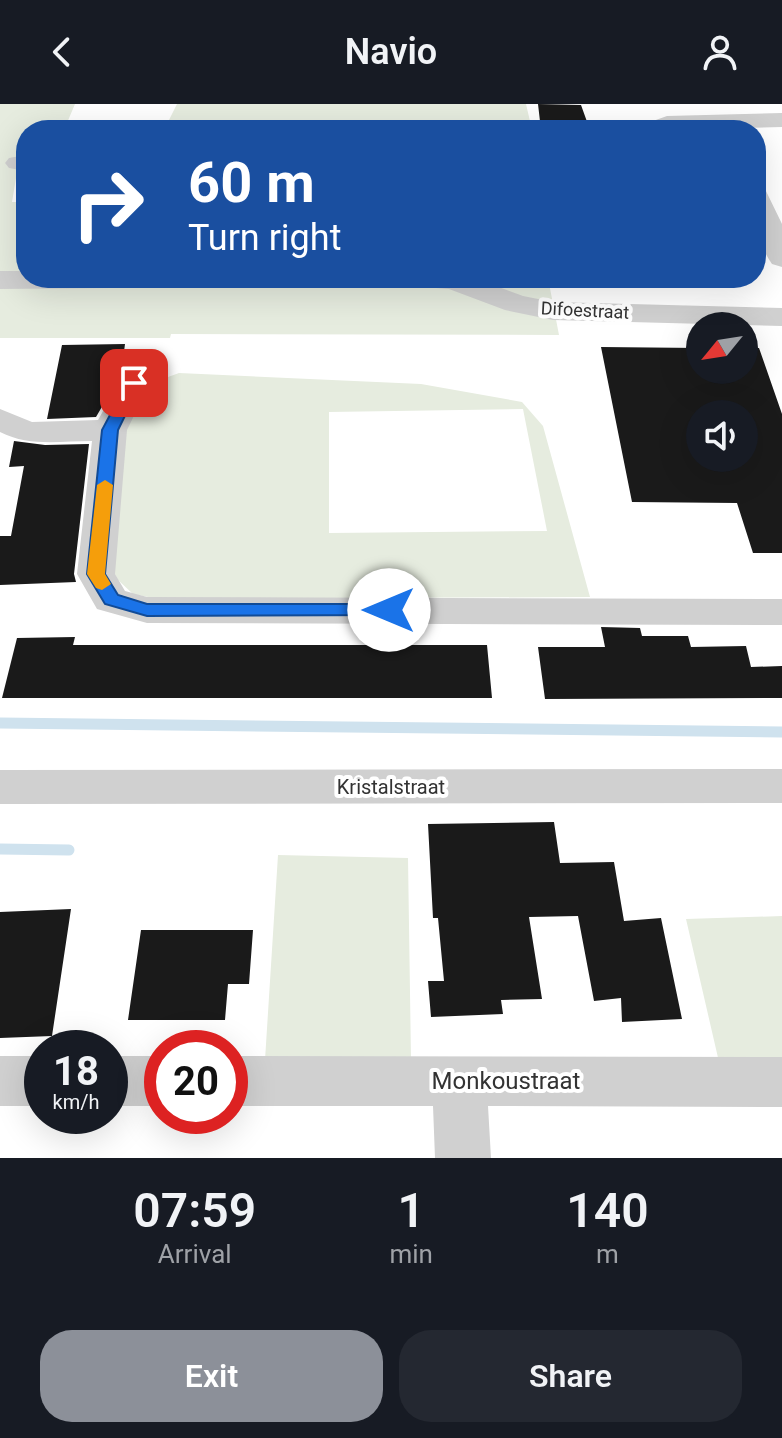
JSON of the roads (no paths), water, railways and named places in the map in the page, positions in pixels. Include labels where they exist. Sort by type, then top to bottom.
[{"type":"street","points":[[703,120],[782,120]]},
{"type":"street","points":[[766,202],[782,258]]},
{"type":"street","name":"Difoestraat","points":[[474,288],[516,304],[553,311],[782,317]]},
{"type":"street","points":[[134,383],[110,430],[96,574],[111,600],[147,610],[782,612]]},
{"type":"street","points":[[0,419],[26,432],[110,430]]},
{"type":"street","name":"Kristalstraat","points":[[0,787],[782,786]]},
{"type":"street","name":"Monkoustraat","points":[[248,1081],[782,1082]]},
{"type":"street","points":[[459,1081],[463,1158]]},
{"type":"waterway","points":[[0,723],[782,732]]},
{"type":"waterway","points":[[0,849],[69,850]]}]
